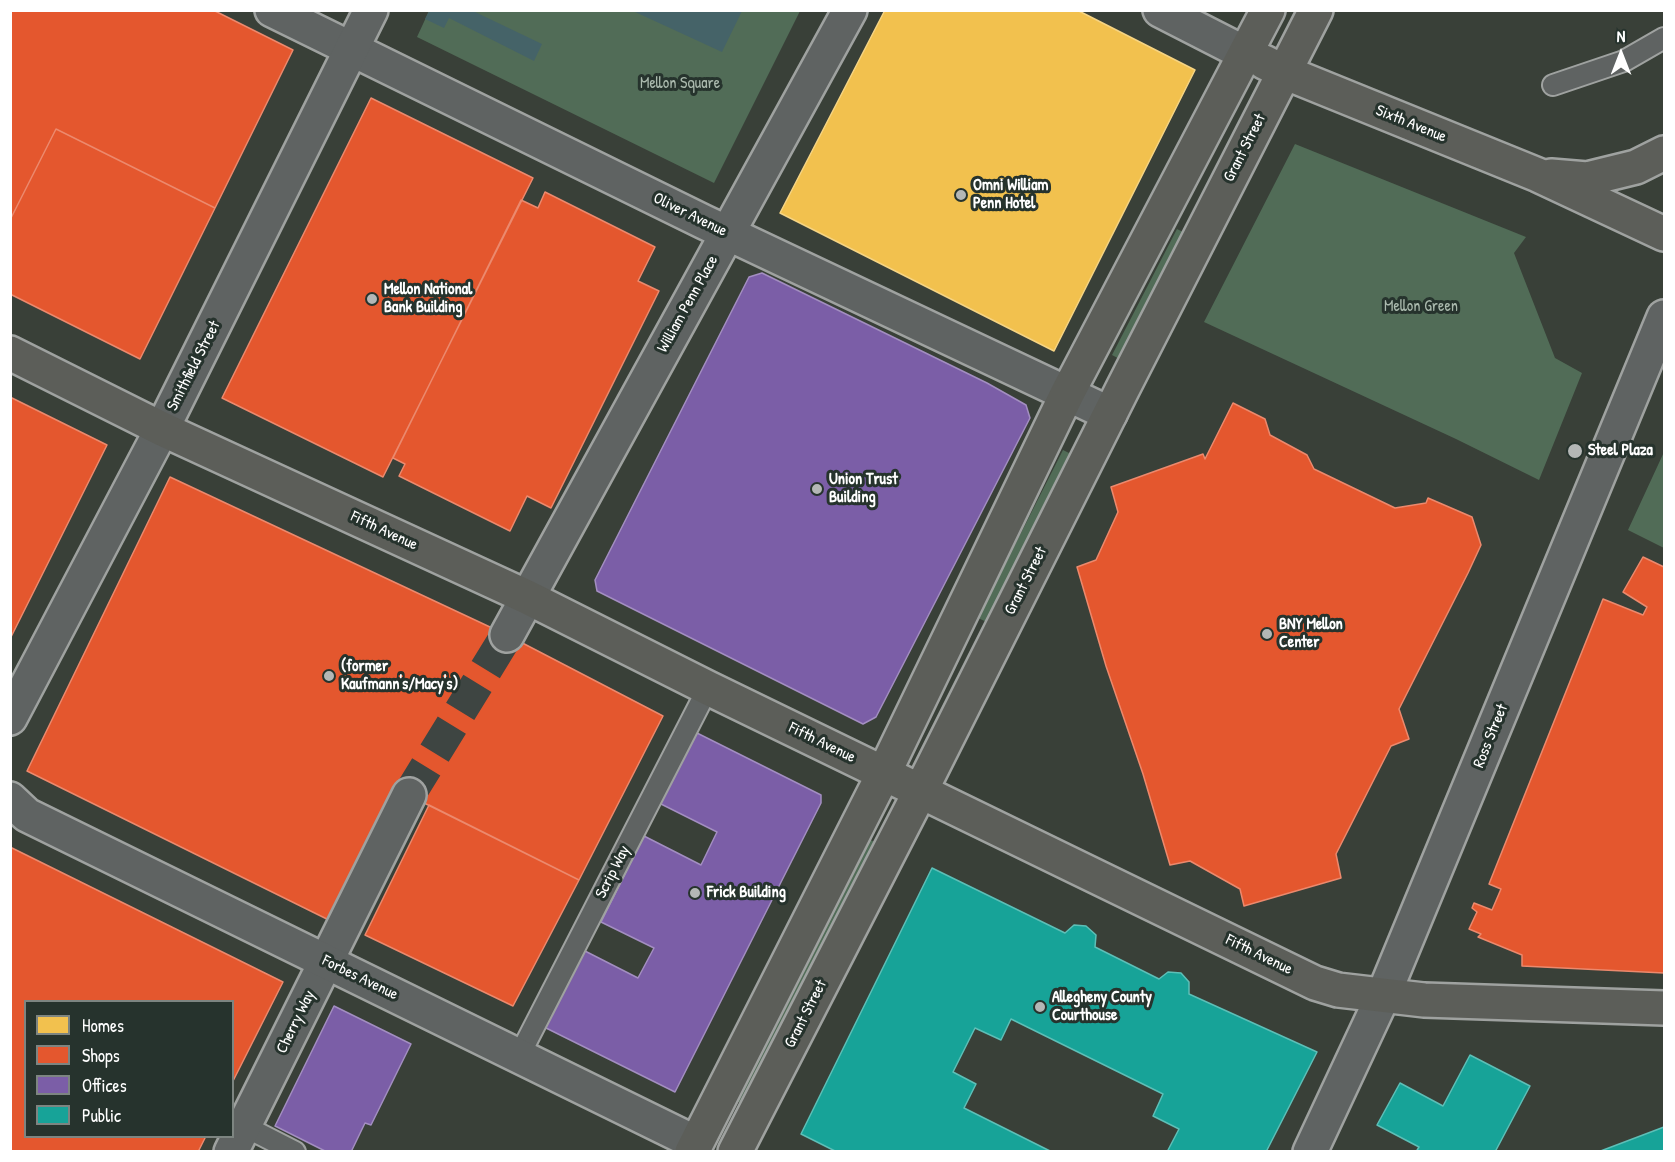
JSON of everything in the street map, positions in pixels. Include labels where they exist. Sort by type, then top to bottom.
[{"type":"main road","points":[[700,1149],[1067,394],[1268,10]]},
{"type":"main road","name":"Grant Street","points":[[735,1152],[1316,10]]},
{"type":"main road","name":"Sixth Avenue","points":[[1246,54],[1284,72],[1538,176],[1665,234]]},
{"type":"main road","points":[[1538,176],[1587,179],[1636,166],[1665,153]]},
{"type":"main road","name":"Fifth Avenue","points":[[10,354],[162,429],[528,597],[920,792],[1315,982],[1338,990],[1424,1000],[1665,1008]]},
{"type":"street","name":"Oliver Avenue","points":[[272,10],[727,233],[1110,414]]},
{"type":"street","name":"Smithfield Street","points":[[10,718],[162,429],[371,10]]},
{"type":"street","name":"William Penn Place","points":[[528,597],[850,10]]},
{"type":"street","name":"Sixth Avenue","points":[[1160,10],[1246,54]]},
{"type":"street","name":"Ross Street","points":[[1310,1152],[1383,996],[1665,317]]},
{"type":"street","points":[[507,635],[528,597]]},
{"type":"street","name":"Cherry Way","points":[[238,1139],[409,795]]},
{"type":"street","name":"Forbes Avenue","points":[[10,799],[27,815],[519,1056],[700,1149]]},
{"type":"lane","points":[[1553,85],[1624,61],[1665,38]]},
{"type":"lane","name":"Scrip Way","points":[[519,1056],[708,688]]},
{"type":"lane","points":[[238,1139],[295,1152]]},
{"type":"shaded area","points":[[10,11],[1664,11],[1664,1151],[11,1151]]},
{"type":"green space","name":"Mellon Square","points":[[429,11],[800,11],[714,183],[417,37]]},
{"type":"green space","name":"Mellon Green","points":[[1295,144],[1526,237],[1514,253],[1555,358],[1582,373],[1539,480],[1204,322]]},
{"type":"green space","points":[[1177,229],[1189,235],[1125,362],[1112,355]]},
{"type":"green space","points":[[1063,450],[1075,456],[991,624],[978,618]]},
{"type":"green space","points":[[1664,452],[1664,548],[1628,530]]},
{"type":"green space","points":[[865,837],[878,844],[744,1105],[732,1098]]},
{"type":"water","points":[[429,11],[473,11],[542,44],[534,61],[449,18],[444,28],[425,19]]},
{"type":"water","points":[[633,11],[742,11],[722,52]]},
{"type":"building: Homes","name":"Omni William Penn Hotel","points":[[885,10],[1077,10],[1195,70],[1054,351],[780,213]]},
{"type":"building: Shops","points":[[10,10],[213,10],[293,50],[215,208],[56,129],[10,220]]},
{"type":"building: Shops","name":"Mellon National Bank Building","points":[[371,98],[533,178],[383,477],[222,398]]},
{"type":"building: Shops","points":[[56,129],[215,208],[140,359],[10,294],[10,220]]},
{"type":"building: Shops","points":[[545,192],[655,247],[638,281],[659,291],[551,508],[527,496],[510,531],[399,476],[405,464],[393,458],[521,200],[538,208]]},
{"type":"building: Shops","points":[[10,397],[107,445],[10,639]]},
{"type":"building: Shops","name":"BNY Mellon Center","points":[[1233,403],[1265,419],[1270,435],[1307,455],[1314,469],[1395,508],[1426,503],[1428,498],[1472,517],[1481,545],[1399,709],[1409,739],[1391,746],[1336,854],[1341,878],[1244,906],[1240,889],[1190,861],[1170,865],[1143,774],[1106,666],[1077,567],[1096,560],[1118,512],[1111,487],[1203,454],[1205,459]]},
{"type":"building: Shops","name":"(former Kaufmann's/Macy's)","points":[[170,477],[507,635],[663,716],[579,880],[408,795],[341,926],[27,771]]},
{"type":"building: Shops","points":[[1643,557],[1664,567],[1664,973],[1522,966],[1522,955],[1478,937],[1481,934],[1469,929],[1477,912],[1472,908],[1474,903],[1492,910],[1501,889],[1489,884],[1603,599],[1643,615],[1647,607],[1623,592]]},
{"type":"building: Shops","points":[[429,805],[579,880],[513,1006],[365,935]]},
{"type":"building: Shops","points":[[10,847],[283,982],[234,1079],[234,1000],[24,1000],[24,1138],[205,1138],[198,1152],[10,1152]]},
{"type":"building: Offices","name":"Union Trust Building","points":[[762,273],[987,383],[1026,405],[1030,418],[876,717],[863,724],[597,591],[595,580],[749,277]]},
{"type":"building: Offices","name":"Frick Building","points":[[695,732],[821,795],[821,803],[675,1092],[544,1027],[583,950],[638,978],[654,948],[601,922],[644,836],[701,865],[717,832],[659,803]]},
{"type":"building: Offices","points":[[334,1006],[411,1044],[371,1125],[365,1123],[351,1152],[327,1152],[275,1126]]},
{"type":"building: Public","name":"Allegheny County Courthouse","points":[[932,868],[1065,933],[1074,925],[1086,926],[1096,935],[1095,947],[1159,979],[1168,972],[1181,973],[1189,982],[1189,994],[1317,1052],[1266,1152],[1167,1152],[1179,1129],[1153,1116],[1163,1094],[1011,1019],[1001,1040],[975,1028],[953,1072],[976,1084],[964,1108],[1052,1152],[837,1152],[801,1134]]},
{"type":"building: Public","points":[[1470,1055],[1530,1086],[1495,1152],[1416,1152],[1419,1147],[1377,1125],[1400,1083],[1443,1106]]},
{"type":"building: Public","points":[[1664,1127],[1664,1152],[1598,1152]]},
{"type":"tunnel","points":[[409,795],[507,635]]},
{"type":"place","name":"Omni William Penn Hotel","points":[[961,195]]},
{"type":"place","name":"Mellon National Bank Building","points":[[372,299]]},
{"type":"place","name":"Steel Plaza","points":[[1575,451]]},
{"type":"place","name":"Union Trust Building","points":[[817,489]]},
{"type":"place","name":"BNY Mellon Center","points":[[1267,634]]},
{"type":"place","name":"(former Kaufmann's/Macy's)","points":[[329,676]]},
{"type":"place","name":"Frick Building","points":[[695,893]]},
{"type":"place","name":"Allegheny County Courthouse","points":[[1040,1007]]}]
